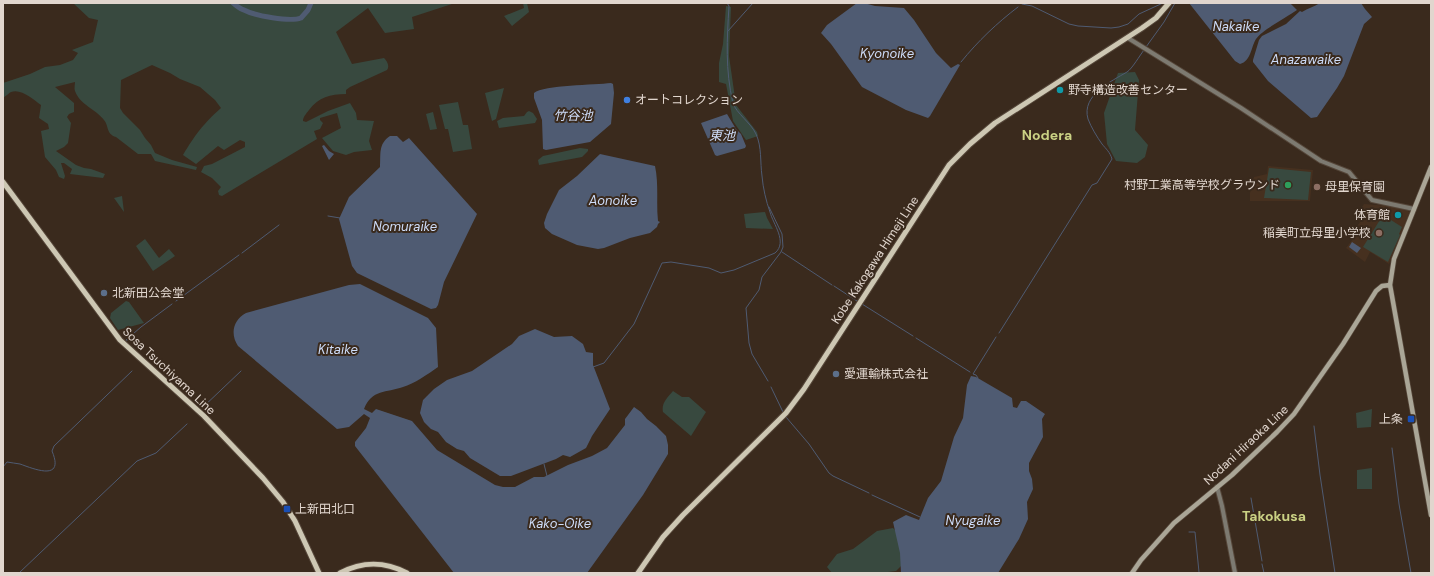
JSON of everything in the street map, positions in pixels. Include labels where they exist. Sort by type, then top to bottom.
[{"type":"main road","name":"Kobe Kakogawa Himeji Line","points":[[638,573],[664,537],[683,515],[786,413],[804,389],[949,165],[970,144],[996,123],[1128,38],[1156,18],[1169,3]]},
{"type":"main road","points":[[1431,166],[1394,259],[1390,285],[1431,515]]},
{"type":"main road","name":"Sosa Tsuchiyama Line","points":[[3,182],[120,340],[204,416],[263,478],[283,502],[297,524],[319,573]]},
{"type":"main road","name":"Nodani Hiraoka Line","points":[[1132,573],[1141,560],[1174,523],[1256,452],[1294,414],[1344,344],[1376,291],[1382,286],[1390,285]]},
{"type":"main road","points":[[340,573],[357,566],[375,563],[394,567],[407,573]]},
{"type":"street","points":[[1128,38],[1241,108],[1321,161],[1349,172],[1372,200],[1414,209]]},
{"type":"street","points":[[1217,487],[1235,573]]},
{"type":"shaded area","name":"村野工業高等学校グラウンド","points":[[1268,166],[1313,170],[1310,201],[1250,201],[1250,193],[1254,177],[1267,174]]},
{"type":"shaded area","name":"稲美町立母里小学校","points":[[1364,204],[1390,206],[1408,211],[1411,214],[1389,264],[1370,252],[1365,262],[1346,248],[1356,235],[1353,232],[1360,222],[1355,218]]},
{"type":"green space","points":[[73,3],[455,3],[412,17],[414,29],[385,33],[368,8],[336,32],[352,64],[384,58],[388,64],[388,68],[387,70],[350,87],[346,90],[346,94],[321,99],[309,110],[303,121],[306,122],[328,111],[350,103],[356,113],[357,120],[374,121],[369,141],[372,150],[354,152],[346,155],[333,151],[322,138],[341,128],[337,113],[320,118],[323,123],[320,129],[314,131],[317,139],[222,196],[219,195],[218,191],[221,187],[212,178],[201,172],[204,166],[212,164],[245,147],[245,142],[240,140],[224,150],[218,146],[196,164],[183,155],[191,141],[209,119],[221,108],[215,100],[200,87],[152,65],[121,80],[120,108],[140,130],[155,153],[172,160],[197,167],[196,170],[155,161],[151,154],[138,154],[113,136],[108,130],[106,122],[101,116],[77,96],[75,82],[55,87],[74,103],[74,112],[69,114],[67,117],[71,123],[68,143],[56,151],[76,165],[105,174],[103,178],[70,174],[72,169],[64,163],[61,163],[65,176],[64,179],[59,177],[56,170],[45,157],[41,131],[49,129],[48,124],[39,118],[41,105],[27,95],[15,91],[3,98],[3,83],[30,74],[45,67],[60,65],[73,60],[78,53],[72,50],[93,42],[98,20],[89,18]]},
{"type":"green space","points":[[523,3],[527,3],[529,12],[512,26],[504,16],[524,8]]},
{"type":"green space","points":[[726,6],[731,7],[729,56],[736,105],[757,132],[758,136],[746,140],[733,121],[726,84],[719,82],[719,63],[723,44]]},
{"type":"green space","points":[[1135,72],[1139,80],[1135,130],[1148,145],[1145,157],[1137,163],[1116,161],[1107,144],[1104,113],[1118,73]]},
{"type":"green space","points":[[504,88],[496,119],[492,121],[485,93]]},
{"type":"green space","points":[[458,102],[463,125],[468,125],[472,149],[453,152],[448,129],[445,129],[439,105]]},
{"type":"green space","points":[[529,111],[533,113],[537,119],[535,123],[499,128],[497,121],[503,118],[524,116]]},
{"type":"green space","points":[[433,112],[437,129],[430,130],[426,114]]},
{"type":"green space","points":[[580,148],[588,149],[582,157],[539,165],[538,160],[543,156]]},
{"type":"green space","name":"村野工業高等学校グラウンド","points":[[1269,168],[1311,172],[1308,200],[1264,198]]},
{"type":"green space","points":[[122,196],[124,212],[114,198]]},
{"type":"green space","points":[[765,212],[773,229],[746,228],[744,214]]},
{"type":"green space","points":[[1383,215],[1402,227],[1388,262],[1363,247]]},
{"type":"green space","points":[[145,239],[159,258],[169,249],[175,256],[153,271],[136,246]]},
{"type":"green space","points":[[126,301],[129,302],[144,323],[118,330],[110,318],[111,313]]},
{"type":"green space","points":[[673,391],[682,397],[689,397],[706,412],[691,436],[663,412],[664,403]]},
{"type":"green space","points":[[1372,409],[1371,427],[1357,428],[1356,413]]},
{"type":"green space","points":[[1372,468],[1372,489],[1357,489],[1357,470]]},
{"type":"green space","points":[[893,528],[904,540],[903,564],[896,571],[880,573],[832,573],[827,567],[837,554],[853,549],[877,531]]},
{"type":"water","name":"Kyonoike","points":[[857,3],[904,8],[936,53],[951,68],[958,64],[960,65],[928,118],[906,110],[862,87],[831,44],[821,33],[827,25]]},
{"type":"water","name":"Nakaike","points":[[1189,3],[1290,3],[1297,10],[1259,35],[1254,42],[1249,57],[1240,64],[1235,61]]},
{"type":"water","name":"Anazawaike","points":[[1320,3],[1361,3],[1372,17],[1364,24],[1344,76],[1337,88],[1317,117],[1311,118],[1268,81],[1253,60],[1259,40],[1262,36],[1286,24],[1300,11],[1302,12]]},
{"type":"water","name":"竹谷池","points":[[613,84],[614,93],[611,124],[590,142],[546,150],[543,149],[542,120],[534,98],[534,93],[548,88]]},
{"type":"water","name":"東池","points":[[727,114],[736,129],[741,134],[746,146],[745,148],[717,156],[715,155],[701,123]]},
{"type":"water","name":"Nomuraike","points":[[390,136],[397,136],[403,142],[409,138],[477,214],[444,282],[436,308],[431,309],[357,273],[352,266],[339,219],[349,197],[380,167],[380,154],[382,146],[386,139]]},
{"type":"water","points":[[324,145],[334,154],[329,160],[322,146]]},
{"type":"water","name":"Aonoike","points":[[600,154],[655,166],[657,180],[658,221],[660,222],[650,233],[598,249],[577,245],[552,234],[545,228],[544,223],[559,190],[577,176]]},
{"type":"water","points":[[1352,242],[1361,248],[1357,253],[1349,247]]},
{"type":"water","name":"Kako-Oike","points":[[360,284],[428,318],[436,328],[438,367],[412,384],[375,395],[367,403],[364,409],[372,413],[376,409],[412,421],[437,450],[495,485],[515,487],[534,477],[544,477],[607,448],[625,425],[625,419],[634,407],[666,436],[668,454],[643,495],[587,573],[454,573],[355,446],[355,442],[366,428],[370,418],[364,414],[349,427],[337,429],[238,346],[234,337],[234,328],[238,319],[246,313],[349,285]]},
{"type":"water","points":[[535,329],[554,337],[572,336],[583,344],[586,352],[593,353],[593,365],[610,409],[586,448],[570,457],[563,455],[511,476],[500,476],[470,458],[464,451],[457,449],[446,442],[438,432],[431,429],[424,422],[420,413],[423,400],[434,389],[447,380],[472,371],[512,344],[519,336]]},
{"type":"water","name":"Nyugaike","points":[[971,376],[976,377],[1012,398],[1013,407],[1017,408],[1021,401],[1026,401],[1045,414],[1042,419],[1043,437],[1029,463],[1029,471],[1033,489],[1027,502],[1028,519],[1019,539],[998,573],[901,573],[900,553],[893,522],[906,515],[919,520],[928,498],[941,481],[954,437],[963,418],[967,385]]},
{"type":"waterway","points":[[233,3],[241,9],[249,12],[272,18],[289,19],[301,18],[308,10],[311,3]]},
{"type":"waterway","points":[[593,367],[604,363],[634,324],[662,263],[671,262],[709,268],[721,273],[734,270],[775,253],[779,249],[780,238],[764,190],[758,139],[754,130],[737,111],[730,91],[727,42],[729,6],[727,3]]},
{"type":"waterway","points":[[728,31],[753,3]]},
{"type":"waterway","points":[[1022,4],[1032,6],[1069,24],[1111,28],[1128,24],[1139,14],[1163,3]]},
{"type":"waterway","points":[[1146,47],[1164,22],[1175,3]]},
{"type":"waterway","points":[[961,62],[988,33],[1018,7]]},
{"type":"waterway","points":[[999,333],[1092,185],[1097,183],[1112,159],[1089,122],[1087,110],[1089,103],[1093,96],[1106,84],[1127,72],[1134,65],[1144,50]]},
{"type":"waterway","points":[[768,381],[752,354],[749,343],[746,308],[759,290],[762,277],[781,252],[783,247],[782,234],[769,207]]},
{"type":"waterway","points":[[328,216],[340,218]]},
{"type":"waterway","points":[[242,253],[279,225]]},
{"type":"waterway","points":[[782,252],[832,285]]},
{"type":"waterway","points":[[176,301],[239,255]]},
{"type":"waterway","points":[[834,286],[857,301]]},
{"type":"waterway","points":[[138,345],[138,340],[126,340],[172,304]]},
{"type":"waterway","points":[[862,304],[913,336]]},
{"type":"waterway","points":[[978,378],[973,374],[996,337]]},
{"type":"waterway","points":[[916,338],[970,372]]},
{"type":"waterway","points":[[3,467],[7,462],[40,470],[51,470],[54,467],[55,461],[52,451],[54,446],[132,371]]},
{"type":"waterway","points":[[201,409],[241,371]]},
{"type":"waterway","points":[[771,387],[783,412]]},
{"type":"waterway","points":[[786,417],[809,444],[829,473],[869,493]]},
{"type":"waterway","points":[[19,573],[137,461],[156,453],[187,424]]},
{"type":"waterway","points":[[1314,426],[1335,573]]},
{"type":"waterway","points":[[1392,448],[1399,504],[1411,573]]},
{"type":"waterway","points":[[544,464],[547,476]]},
{"type":"waterway","points":[[872,495],[920,517]]},
{"type":"waterway","points":[[1251,498],[1262,561]]},
{"type":"waterway","points":[[1189,532],[1195,532],[1199,572]]},
{"type":"waterway","points":[[1262,564],[1264,573]]},
{"type":"place","name":"野寺構造改善センター","points":[[1060,90]]},
{"type":"place","name":"オートコレクション","points":[[627,100]]},
{"type":"place","name":"村野工業高等学校グラウンド","points":[[1288,185]]},
{"type":"place","name":"母里保育園","points":[[1317,187]]},
{"type":"place","name":"体育館","points":[[1398,215]]},
{"type":"place","name":"稲美町立母里小学校","points":[[1379,233]]},
{"type":"place","name":"北新田公会堂","points":[[104,293]]},
{"type":"place","name":"愛運輸株式会社","points":[[836,374]]},
{"type":"place","name":"上条","points":[[1411,419]]},
{"type":"place","name":"上新田北口","points":[[287,509]]},
{"type":"district","name":"Nodera","points":[[1047,135]]},
{"type":"district","name":"Takokusa","points":[[1274,516]]},
{"type":"water label","name":"Kitaike","points":[[338,349]]}]
